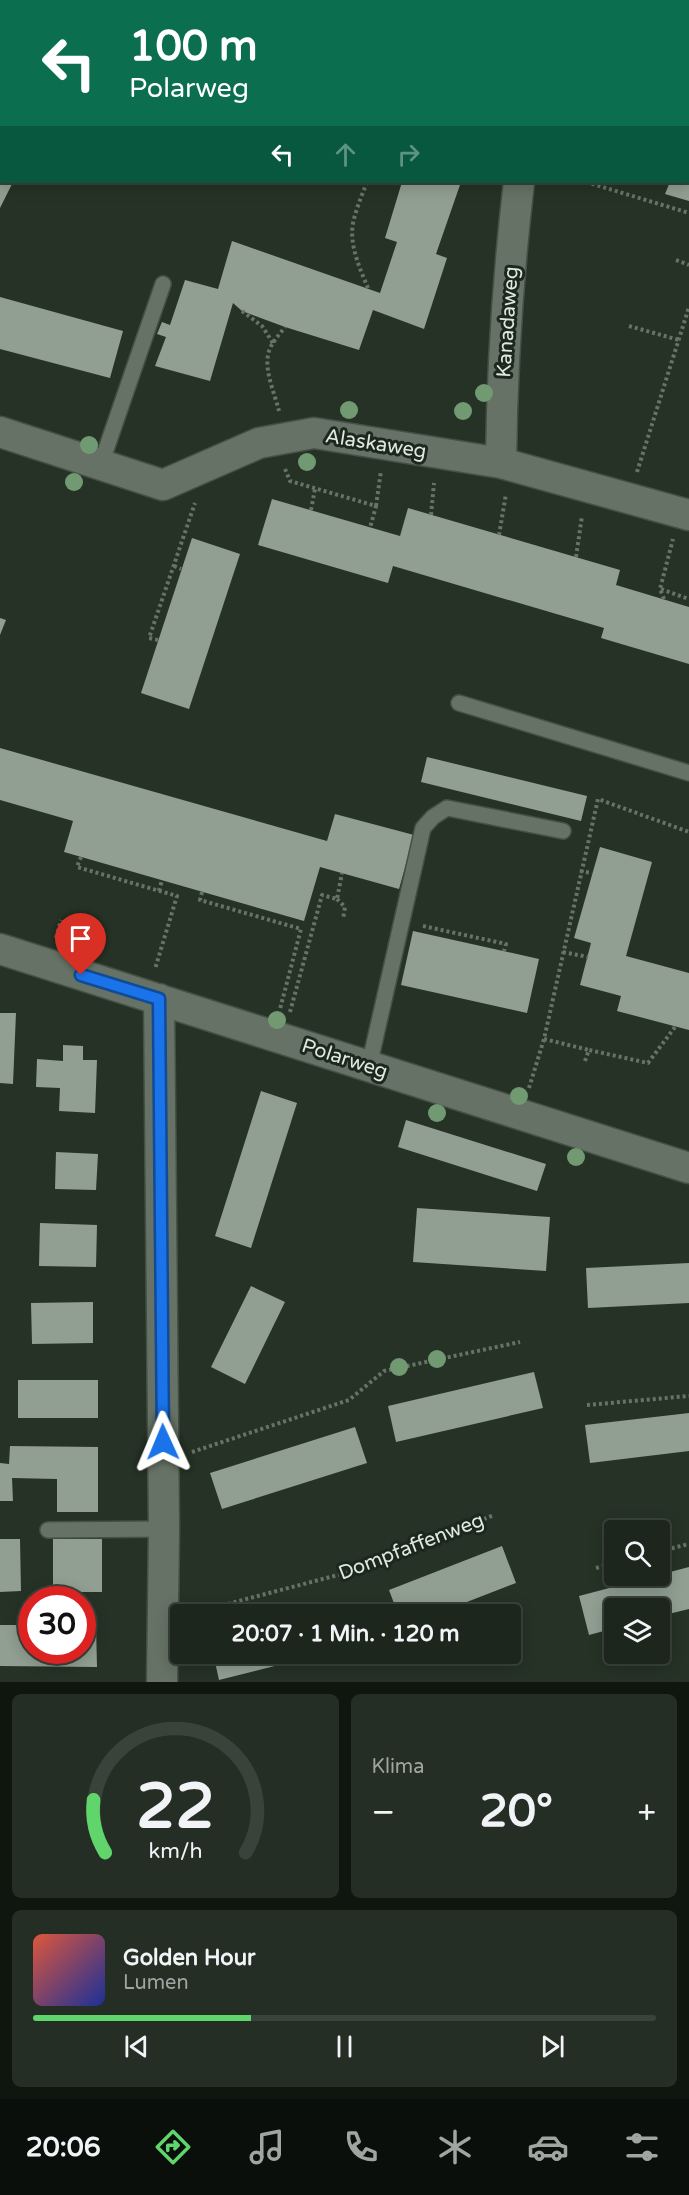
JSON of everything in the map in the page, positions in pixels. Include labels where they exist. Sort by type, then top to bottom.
[{"type":"street","name":"Kanadaweg","points":[[506,464],[502,397],[509,275],[519,183]]},
{"type":"street","name":"Alaskaweg","points":[[0,432],[163,485],[259,443],[314,433],[506,464],[684,514]]},
{"type":"street","name":"Polarweg","points":[[0,949],[689,1168]]},
{"type":"street","points":[[153,997],[164,1529],[162,1682]]},
{"type":"lane","points":[[101,464],[163,284]]},
{"type":"lane","points":[[459,703],[689,773]]},
{"type":"lane","points":[[369,1066],[423,828],[433,817],[447,808],[563,831]]},
{"type":"lane","points":[[48,1530],[164,1529]]},
{"type":"path","points":[[366,183],[353,224],[353,239],[359,266],[368,288]]},
{"type":"path","points":[[589,183],[689,213]]},
{"type":"path","points":[[676,260],[689,265]]},
{"type":"path","points":[[629,499],[689,307]]},
{"type":"path","points":[[242,311],[262,326],[273,343]]},
{"type":"path","points":[[629,326],[679,340]]},
{"type":"path","points":[[285,327],[268,353],[279,440],[290,480],[376,506],[370,528]]},
{"type":"path","points":[[499,535],[506,464]]},
{"type":"path","points":[[158,640],[149,638],[196,501],[188,474]]},
{"type":"path","points":[[576,557],[586,486]]},
{"type":"path","points":[[311,510],[315,489]]},
{"type":"path","points":[[664,599],[660,589],[684,514]]},
{"type":"path","points":[[174,566],[182,569]]},
{"type":"path","points":[[660,589],[689,599]]},
{"type":"path","points":[[522,1114],[544,1038],[598,799],[689,832]]},
{"type":"path","points":[[81,857],[77,867],[177,896],[153,997]]},
{"type":"path","points":[[580,871],[592,873]]},
{"type":"path","points":[[337,899],[342,873]]},
{"type":"path","points":[[159,891],[162,880]]},
{"type":"path","points":[[202,892],[200,900],[301,929],[278,1037]]},
{"type":"path","points":[[278,1037],[322,895],[337,899],[345,907],[343,919]]},
{"type":"path","points":[[290,926],[293,918]]},
{"type":"path","points":[[402,921],[507,944],[504,951]]},
{"type":"path","points":[[443,938],[445,931]]},
{"type":"path","points":[[562,952],[588,957]]},
{"type":"path","points":[[544,1038],[648,1063],[675,1027]]},
{"type":"path","points":[[585,1061],[589,1050]]},
{"type":"path","points":[[163,1461],[349,1400],[384,1371],[520,1342]]},
{"type":"path","points":[[587,1405],[689,1396]]},
{"type":"path","name":"Dompfaffenweg","points":[[227,1604],[357,1570],[494,1515]]},
{"type":"path","points":[[670,1549],[689,1544]]},
{"type":"path","points":[[596,1568],[604,1566]]},
{"type":"building","points":[[0,183],[12,183],[0,208]]},
{"type":"building","points":[[402,183],[461,183],[436,254],[447,258],[424,329],[373,310],[359,350],[242,311],[233,303],[210,381],[155,366],[166,337],[157,334],[162,322],[170,325],[185,280],[218,289],[232,241],[380,293],[397,242],[385,238]]},
{"type":"building","points":[[670,183],[689,183],[689,201],[665,194]]},
{"type":"building","points":[[0,297],[123,331],[110,378],[0,349]]},
{"type":"building","points":[[272,499],[400,536],[408,508],[620,570],[616,585],[689,607],[689,664],[601,638],[604,628],[393,566],[388,583],[258,545]]},
{"type":"building","points":[[192,538],[240,554],[189,709],[141,693]]},
{"type":"building","points":[[0,618],[6,620],[0,635]]},
{"type":"building","points":[[0,748],[327,841],[335,814],[414,835],[399,889],[320,867],[304,921],[64,852],[73,821],[0,800]]},
{"type":"building","points":[[427,757],[587,796],[581,821],[421,782]]},
{"type":"building","points":[[600,847],[652,862],[626,956],[689,973],[689,1030],[617,1011],[621,996],[580,985],[591,943],[574,938]]},
{"type":"building","points":[[413,931],[539,959],[527,1013],[401,985]]},
{"type":"building","points":[[0,1013],[16,1013],[13,1084],[0,1083]]},
{"type":"building","points":[[63,1045],[83,1046],[83,1060],[97,1060],[95,1113],[59,1111],[60,1088],[36,1087],[37,1059],[63,1061]]},
{"type":"building","points":[[261,1091],[297,1103],[251,1248],[215,1236]]},
{"type":"building","points":[[406,1120],[546,1164],[537,1191],[398,1147]]},
{"type":"building","points":[[56,1152],[98,1154],[96,1190],[55,1189]]},
{"type":"building","points":[[417,1208],[550,1217],[546,1271],[413,1262]]},
{"type":"building","points":[[40,1223],[97,1225],[96,1267],[39,1266]]},
{"type":"building","points":[[689,1263],[689,1303],[588,1308],[586,1268]]},
{"type":"building","points":[[251,1286],[285,1302],[245,1384],[211,1367]]},
{"type":"building","points":[[93,1302],[93,1343],[32,1344],[31,1303]]},
{"type":"building","points":[[534,1372],[543,1408],[396,1442],[388,1406]]},
{"type":"building","points":[[18,1380],[98,1380],[98,1418],[18,1418]]},
{"type":"building","points":[[689,1413],[689,1451],[590,1463],[585,1425]]},
{"type":"building","points":[[355,1427],[367,1463],[222,1509],[210,1473]]},
{"type":"building","points":[[10,1446],[98,1447],[98,1512],[57,1512],[57,1479],[12,1478],[13,1501],[0,1501],[0,1463],[9,1464]]},
{"type":"building","points":[[0,1539],[20,1539],[21,1586],[18,1586],[18,1591],[0,1592]]},
{"type":"building","points":[[53,1539],[102,1539],[102,1592],[96,1592],[96,1586],[53,1586]]},
{"type":"building","points":[[502,1546],[516,1583],[462,1604],[394,1604],[389,1590]]},
{"type":"building","points":[[689,1567],[689,1609],[670,1614],[670,1598],[604,1598],[604,1631],[589,1635],[579,1596],[617,1586],[670,1586],[670,1572]]},
{"type":"building","points":[[96,1624],[97,1667],[0,1666],[0,1625],[18,1625],[18,1664],[96,1664]]},
{"type":"building","points":[[215,1664],[282,1664],[219,1680]]},
{"type":"route","points":[[81,975],[159,999],[163,1442]]}]
